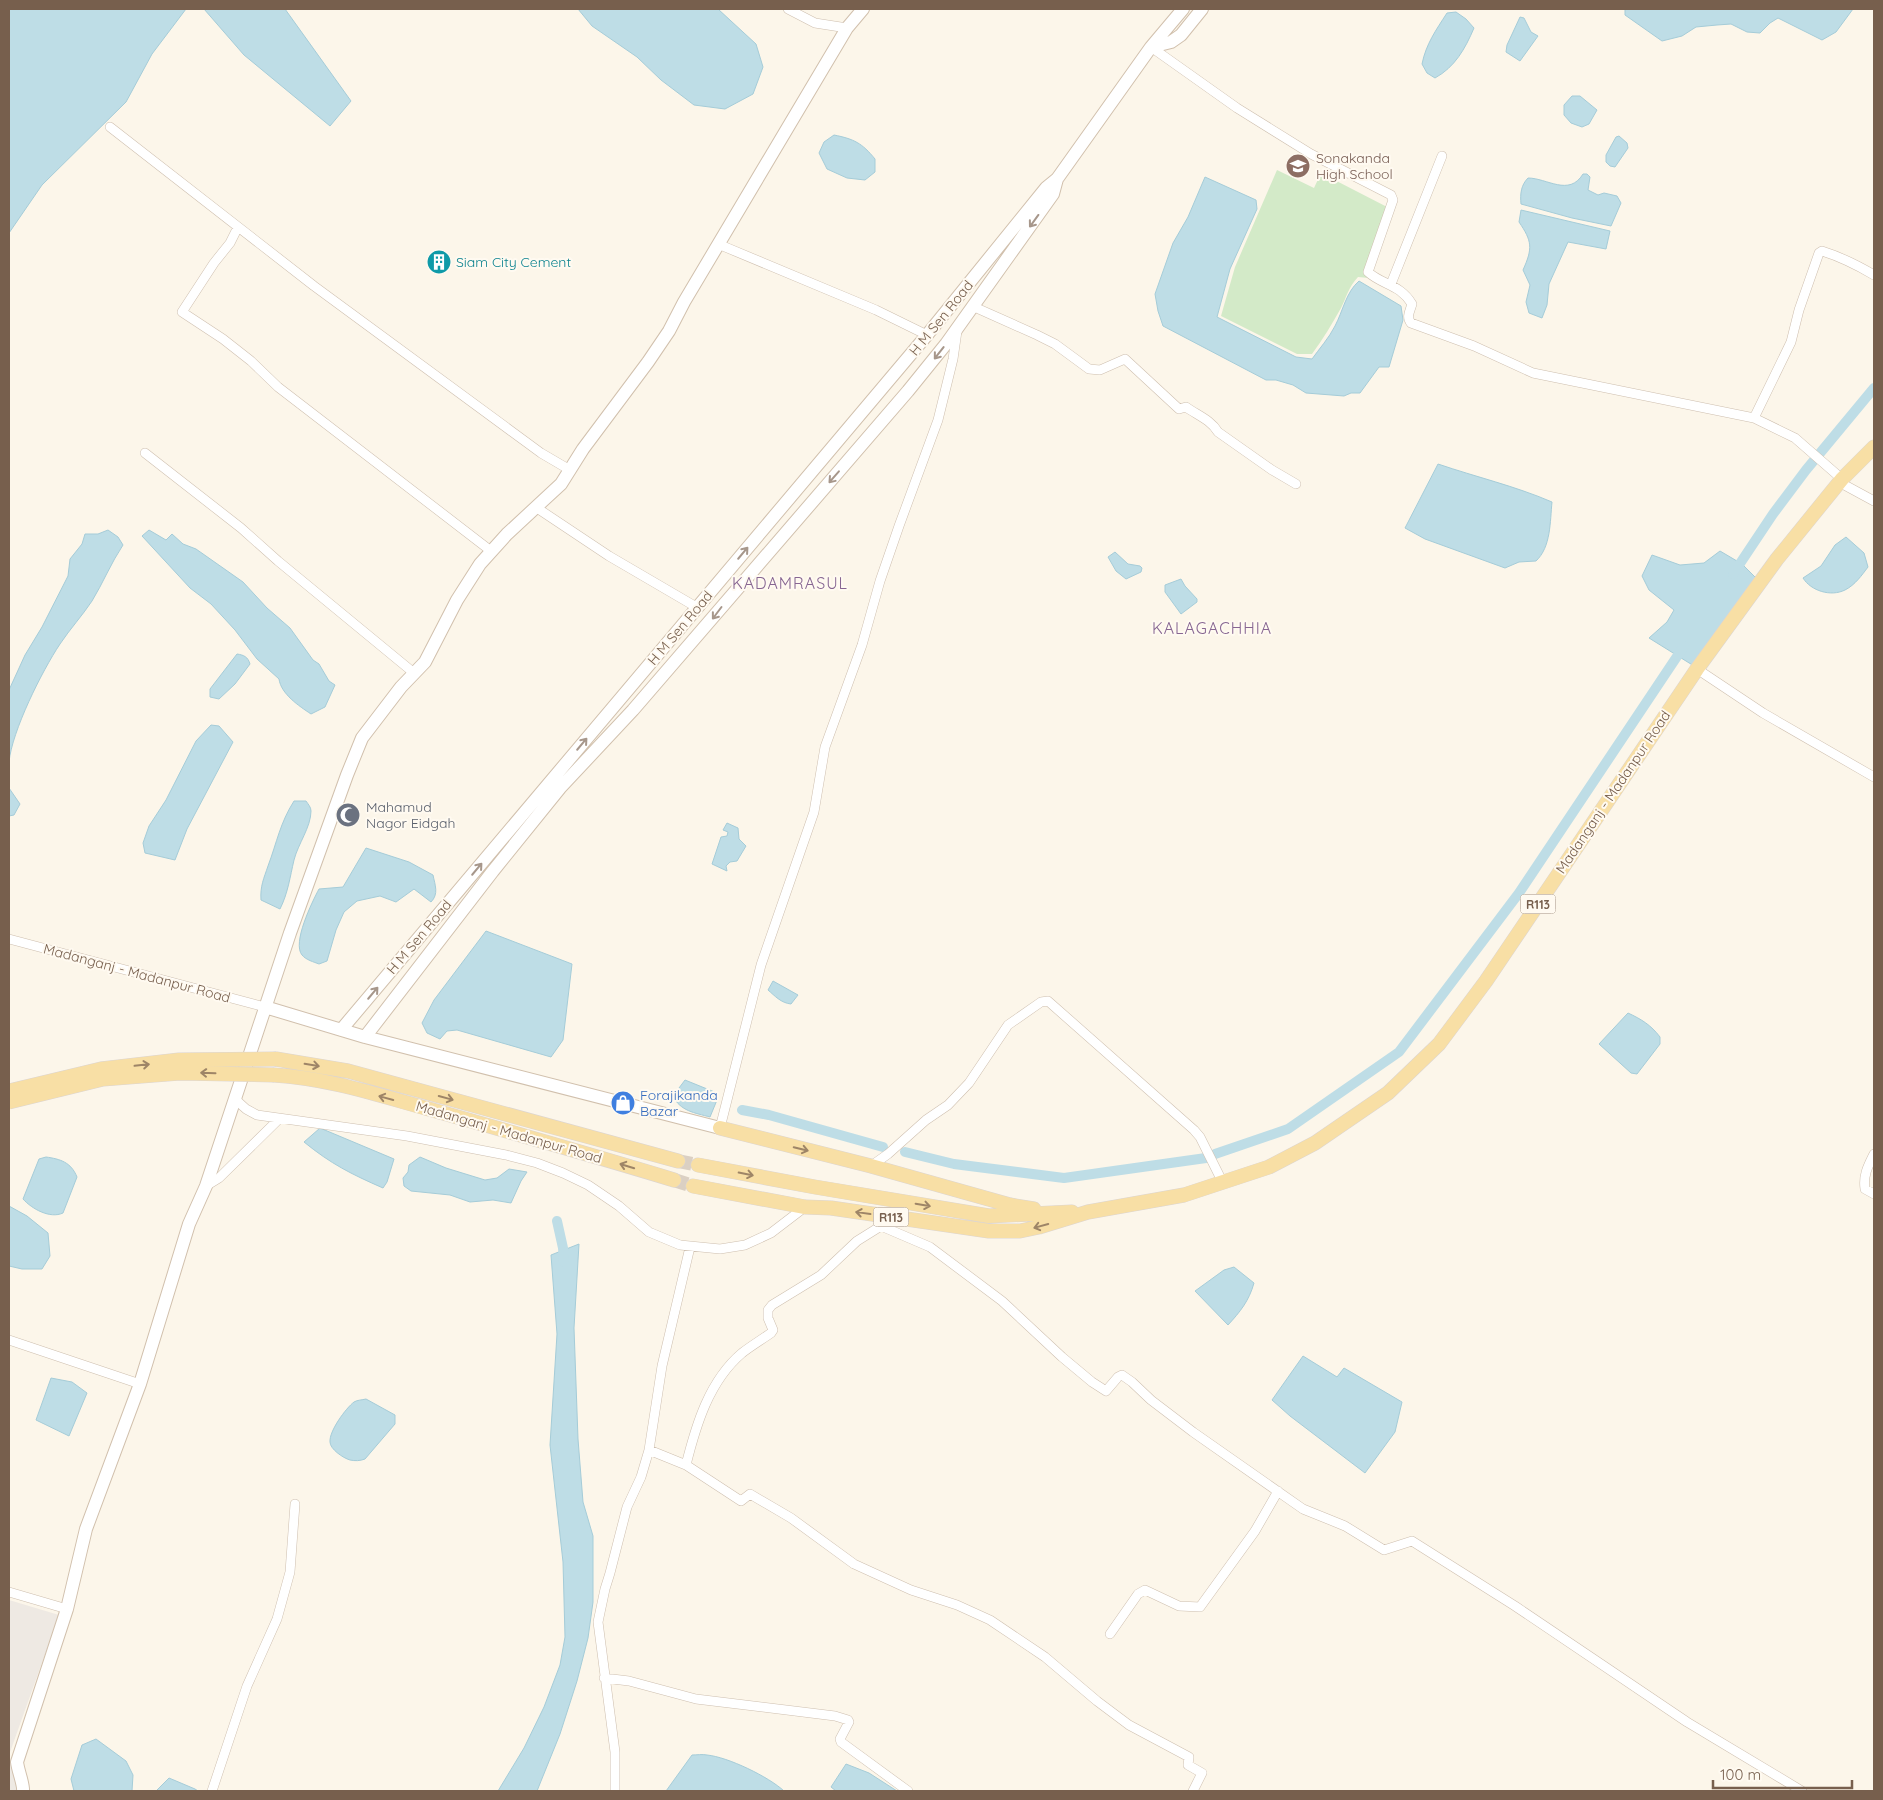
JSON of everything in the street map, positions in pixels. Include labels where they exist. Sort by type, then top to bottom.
[{"type":"main road","points":[[25,1789],[18,1775],[17,1762],[67,1609],[86,1529],[140,1384],[189,1224],[206,1186],[306,887],[362,738],[425,662],[457,600],[480,564],[507,534],[561,484],[583,449],[648,362],[669,331],[718,244],[847,28],[863,9]]},
{"type":"main road","name":"H M Sen Road","points":[[341,1030],[927,335],[1046,188],[1057,179],[1151,47],[1183,9]]},
{"type":"main road","points":[[1151,47],[1171,42],[1181,35],[1202,9]]},
{"type":"main road","name":"H M Sen Road","points":[[365,1037],[493,871],[560,788],[633,710],[714,618],[727,600],[908,391],[946,344],[1053,194],[1057,179]]},
{"type":"main road","points":[[949,308],[960,322]]},
{"type":"main road","name":"Madanganj - Madanpur Road","points":[[693,1186],[805,1207],[831,1208],[988,1231],[1020,1231],[1088,1212],[1184,1195],[1269,1167],[1315,1143],[1388,1093],[1439,1044],[1486,981],[1696,669],[1777,558],[1839,479],[1874,447]]},
{"type":"main road","points":[[266,1007],[365,1037],[870,1166],[1010,1205],[1052,1212]]},
{"type":"main road","name":"Madanganj - Madanpur Road","points":[[9,1091],[101,1069],[179,1060],[276,1059],[348,1071],[678,1161]]},
{"type":"main road","name":"Madanganj - Madanpur Road","points":[[9,1102],[104,1079],[180,1072],[302,1077],[344,1086],[534,1138],[674,1180]]},
{"type":"main road","name":"Madanganj - Madanpur Road","points":[[698,1165],[989,1216],[1088,1212]]},
{"type":"street","points":[[788,9],[815,24],[847,28]]},
{"type":"street","points":[[1151,47],[1236,108],[1311,154],[1390,196],[1392,200],[1368,272],[1391,284],[1409,298],[1412,304],[1408,316],[1410,323],[1474,346],[1533,373],[1754,418],[1795,438],[1839,479],[1874,501]]},
{"type":"street","points":[[110,127],[314,286],[542,453],[570,470]]},
{"type":"street","points":[[1391,284],[1442,156]]},
{"type":"street","points":[[238,227],[230,243],[214,263],[182,312],[223,339],[278,386],[492,552]]},
{"type":"street","points":[[718,244],[876,310],[927,335]]},
{"type":"street","points":[[1754,418],[1791,342],[1799,310],[1819,253],[1822,251],[1839,257],[1874,275]]},
{"type":"street","points":[[972,306],[1017,325],[1054,344],[1089,369],[1100,370],[1125,359],[1179,409],[1186,407],[1207,420],[1215,426],[1218,432],[1272,470],[1296,484]]},
{"type":"street","points":[[720,1128],[760,966],[814,812],[825,747],[862,644],[880,581],[899,526],[938,420],[960,322]]},
{"type":"street","points":[[145,453],[241,528],[414,673]]},
{"type":"street","points":[[536,508],[609,556],[698,608]]},
{"type":"street","points":[[1696,669],[1763,714],[1874,777]]},
{"type":"street","name":"Madanganj - Madanpur Road","points":[[9,939],[266,1007]]},
{"type":"street","points":[[870,1166],[888,1154],[926,1120],[948,1105],[969,1083],[1008,1025],[1041,1002],[1048,1001],[1194,1130],[1200,1137],[1223,1183]]},
{"type":"street","points":[[235,1100],[257,1115],[407,1136],[506,1155],[536,1163],[588,1185],[619,1206],[649,1232],[680,1245],[690,1247],[720,1249],[745,1245],[771,1233],[805,1207]]},
{"type":"street","points":[[206,1186],[219,1178],[279,1119]]},
{"type":"street","points":[[1874,1154],[1864,1180],[1866,1189],[1874,1194]]},
{"type":"street","points":[[686,1465],[702,1410],[725,1371],[742,1353],[773,1330],[768,1318],[768,1310],[821,1275],[857,1241],[881,1226],[930,1247],[1002,1301],[1062,1357],[1106,1391],[1118,1376],[1122,1375],[1193,1432],[1303,1509],[1345,1526],[1384,1550],[1412,1541],[1515,1606],[1687,1722],[1802,1791]]},
{"type":"street","points":[[615,1791],[615,1752],[598,1622],[627,1507],[641,1477],[648,1450],[662,1366],[690,1247]]},
{"type":"street","points":[[9,1340],[140,1384]]},
{"type":"street","points":[[648,1450],[686,1465],[741,1500],[750,1494],[791,1518],[854,1564],[911,1590],[957,1605],[990,1620],[1045,1657],[1129,1725],[1189,1757],[1188,1765],[1202,1773],[1193,1791]]},
{"type":"street","points":[[1110,1634],[1138,1594],[1145,1590],[1179,1606],[1200,1607],[1255,1531],[1278,1491]]},
{"type":"street","points":[[212,1791],[247,1686],[277,1619],[290,1572],[295,1504]]},
{"type":"street","points":[[9,1592],[67,1609]]},
{"type":"street","points":[[604,1678],[629,1681],[696,1699],[844,1718],[849,1722],[840,1739],[841,1742],[908,1791]]},
{"type":"shaded area","points":[[9,1600],[59,1615],[9,1755]]},
{"type":"shaded area","points":[[9,1755],[18,1785],[16,1791],[9,1791]]},
{"type":"green space","points":[[1277,170],[1314,188],[1321,173],[1391,209],[1369,278],[1358,277],[1355,281],[1324,337],[1312,354],[1297,354],[1221,316],[1235,267]]},
{"type":"water","points":[[9,9],[186,9],[152,54],[126,102],[42,185],[9,233]]},
{"type":"water","points":[[204,9],[285,9],[351,101],[330,126],[244,55]]},
{"type":"water","points":[[578,9],[718,9],[756,44],[763,67],[753,94],[725,109],[694,105],[661,80],[637,57],[592,26]]},
{"type":"water","points":[[1625,9],[1853,9],[1836,32],[1822,40],[1778,18],[1760,33],[1747,32],[1731,24],[1717,25],[1696,27],[1682,36],[1662,41],[1625,15]]},
{"type":"water","points":[[1456,12],[1474,28],[1459,57],[1442,74],[1435,78],[1427,73],[1422,64],[1426,50],[1447,13]]},
{"type":"water","points":[[1520,17],[1524,18],[1531,32],[1538,36],[1520,61],[1506,52],[1507,45]]},
{"type":"water","points":[[1572,96],[1580,96],[1597,110],[1589,124],[1582,127],[1571,123],[1564,115],[1564,105]]},
{"type":"water","points":[[834,135],[847,138],[862,145],[875,159],[875,172],[865,180],[847,178],[827,169],[819,153],[824,142]]},
{"type":"water","points":[[1619,136],[1627,143],[1628,148],[1615,167],[1610,166],[1606,162],[1606,155],[1616,137]]},
{"type":"water","points":[[1583,174],[1587,174],[1590,177],[1588,190],[1598,195],[1604,193],[1617,196],[1621,203],[1611,226],[1521,204],[1522,190],[1528,178],[1564,185],[1577,181]]},
{"type":"water","points":[[1205,177],[1256,200],[1257,209],[1230,269],[1217,317],[1296,357],[1312,359],[1333,330],[1348,296],[1359,281],[1401,306],[1403,320],[1389,367],[1379,367],[1360,393],[1351,393],[1344,396],[1306,393],[1293,385],[1276,380],[1266,380],[1163,326],[1155,294],[1173,243],[1188,217]]},
{"type":"water","points":[[1521,210],[1610,231],[1606,249],[1568,242],[1549,284],[1547,305],[1542,318],[1529,313],[1526,302],[1530,285],[1523,270],[1530,245],[1527,234],[1519,222]]},
{"type":"water","points":[[1438,464],[1510,486],[1552,502],[1550,526],[1545,549],[1536,561],[1519,562],[1505,568],[1425,539],[1405,528]]},
{"type":"water","points":[[108,530],[118,537],[123,545],[92,601],[60,644],[45,669],[22,718],[11,749],[9,762],[9,690],[25,655],[42,627],[68,576],[70,559],[82,544],[85,534],[98,534]]},
{"type":"water","points":[[149,530],[166,540],[172,534],[183,544],[196,549],[243,582],[267,608],[290,628],[313,660],[319,664],[329,681],[335,685],[325,707],[311,714],[287,695],[279,679],[257,659],[235,630],[211,604],[190,588],[142,536]]},
{"type":"water","points":[[1846,537],[1864,553],[1868,567],[1858,580],[1845,590],[1834,593],[1822,592],[1807,583],[1803,578],[1821,566],[1835,545]]},
{"type":"water","points":[[1720,551],[1742,564],[1756,578],[1694,666],[1649,638],[1667,622],[1674,610],[1649,590],[1642,576],[1652,555],[1680,565],[1704,563]]},
{"type":"water","points":[[1115,552],[1128,564],[1140,566],[1142,568],[1141,572],[1126,579],[1116,571],[1108,557]]},
{"type":"water","points":[[1181,579],[1197,599],[1197,602],[1181,614],[1165,592],[1165,585]]},
{"type":"water","points":[[237,654],[245,657],[250,664],[235,684],[219,699],[210,697],[210,689]]},
{"type":"water","points":[[211,725],[219,726],[233,742],[187,829],[175,860],[145,853],[143,843],[149,826],[166,800],[196,741]]},
{"type":"water","points":[[9,788],[20,804],[14,815],[9,816]]},
{"type":"water","points":[[294,801],[306,801],[311,811],[307,829],[296,854],[287,891],[280,909],[261,900],[261,890],[282,825]]},
{"type":"water","points":[[727,823],[738,828],[739,839],[746,846],[737,861],[730,862],[726,866],[727,871],[712,864],[721,837],[727,836],[728,832],[723,830]]},
{"type":"water","points":[[366,848],[409,862],[433,875],[436,889],[435,896],[431,902],[414,889],[396,902],[380,896],[357,901],[344,912],[336,930],[327,961],[319,964],[308,960],[302,955],[299,941],[304,922],[319,889],[343,887]]},
{"type":"water","points":[[486,931],[572,964],[563,1040],[551,1057],[457,1030],[447,1031],[440,1039],[427,1033],[422,1023],[434,1000]]},
{"type":"water","points":[[773,981],[798,995],[791,1004],[781,1001],[768,990]]},
{"type":"water","points":[[1628,1013],[1653,1029],[1660,1037],[1660,1044],[1637,1074],[1631,1073],[1599,1044]]},
{"type":"water","points":[[685,1080],[717,1093],[717,1100],[710,1117],[688,1111],[676,1101],[673,1096]]},
{"type":"water","points":[[320,1128],[394,1159],[387,1182],[383,1188],[342,1168],[304,1142]]},
{"type":"water","points":[[46,1157],[64,1162],[72,1168],[77,1177],[63,1213],[58,1215],[42,1212],[23,1199],[39,1159]]},
{"type":"water","points":[[420,1157],[446,1168],[485,1180],[497,1178],[509,1169],[527,1172],[511,1203],[493,1200],[470,1202],[450,1195],[411,1191],[404,1186],[403,1178],[408,1172],[409,1165]]},
{"type":"water","points":[[9,1206],[27,1216],[48,1233],[50,1256],[42,1269],[22,1269],[9,1266]]},
{"type":"water","points":[[579,1244],[574,1328],[578,1439],[583,1502],[593,1536],[593,1602],[588,1638],[560,1734],[537,1791],[498,1791],[524,1748],[544,1707],[560,1665],[565,1637],[563,1562],[550,1445],[557,1334],[551,1255]]},
{"type":"water","points":[[1234,1267],[1254,1283],[1244,1306],[1228,1325],[1195,1291],[1224,1270]]},
{"type":"water","points":[[1303,1356],[1337,1377],[1344,1368],[1402,1402],[1395,1432],[1365,1473],[1272,1400]]},
{"type":"water","points":[[51,1378],[72,1382],[87,1393],[69,1436],[36,1420]]},
{"type":"water","points":[[366,1399],[395,1415],[395,1424],[365,1459],[358,1461],[350,1460],[334,1450],[330,1437],[339,1420],[351,1405],[355,1401]]},
{"type":"water","points":[[96,1739],[126,1761],[133,1775],[132,1791],[74,1791],[71,1779],[82,1745]]},
{"type":"water","points":[[692,1755],[716,1757],[748,1768],[784,1791],[666,1791]]},
{"type":"water","points":[[846,1764],[869,1773],[897,1791],[836,1791],[831,1787]]},
{"type":"water","points":[[169,1778],[195,1789],[198,1791],[156,1791]]},
{"type":"waterway","points":[[1733,574],[1773,514],[1806,470],[1874,388]]},
{"type":"waterway","points":[[1215,1154],[1288,1129],[1399,1052],[1519,893],[1684,646]]},
{"type":"waterway","points":[[742,1110],[769,1115],[883,1147]]},
{"type":"waterway","points":[[905,1152],[954,1164],[1064,1178],[1206,1158]]},
{"type":"waterway","points":[[557,1221],[564,1262]]},
{"type":"tunnel","points":[[678,1161],[698,1165]]},
{"type":"tunnel","points":[[674,1180],[693,1186]]},
{"type":"place","name":"Sonakanda High School","points":[[1298,166]]},
{"type":"place","name":"Siam City Cement","points":[[439,262]]},
{"type":"place","name":"Mahamud Nagor Eidgah","points":[[348,815]]},
{"type":"place","name":"Forajikanda Bazar","points":[[623,1103]]},
{"type":"district","name":"KADAMRASUL","points":[[790,583]]},
{"type":"district","name":"KALAGACHHIA","points":[[1212,628]]}]
